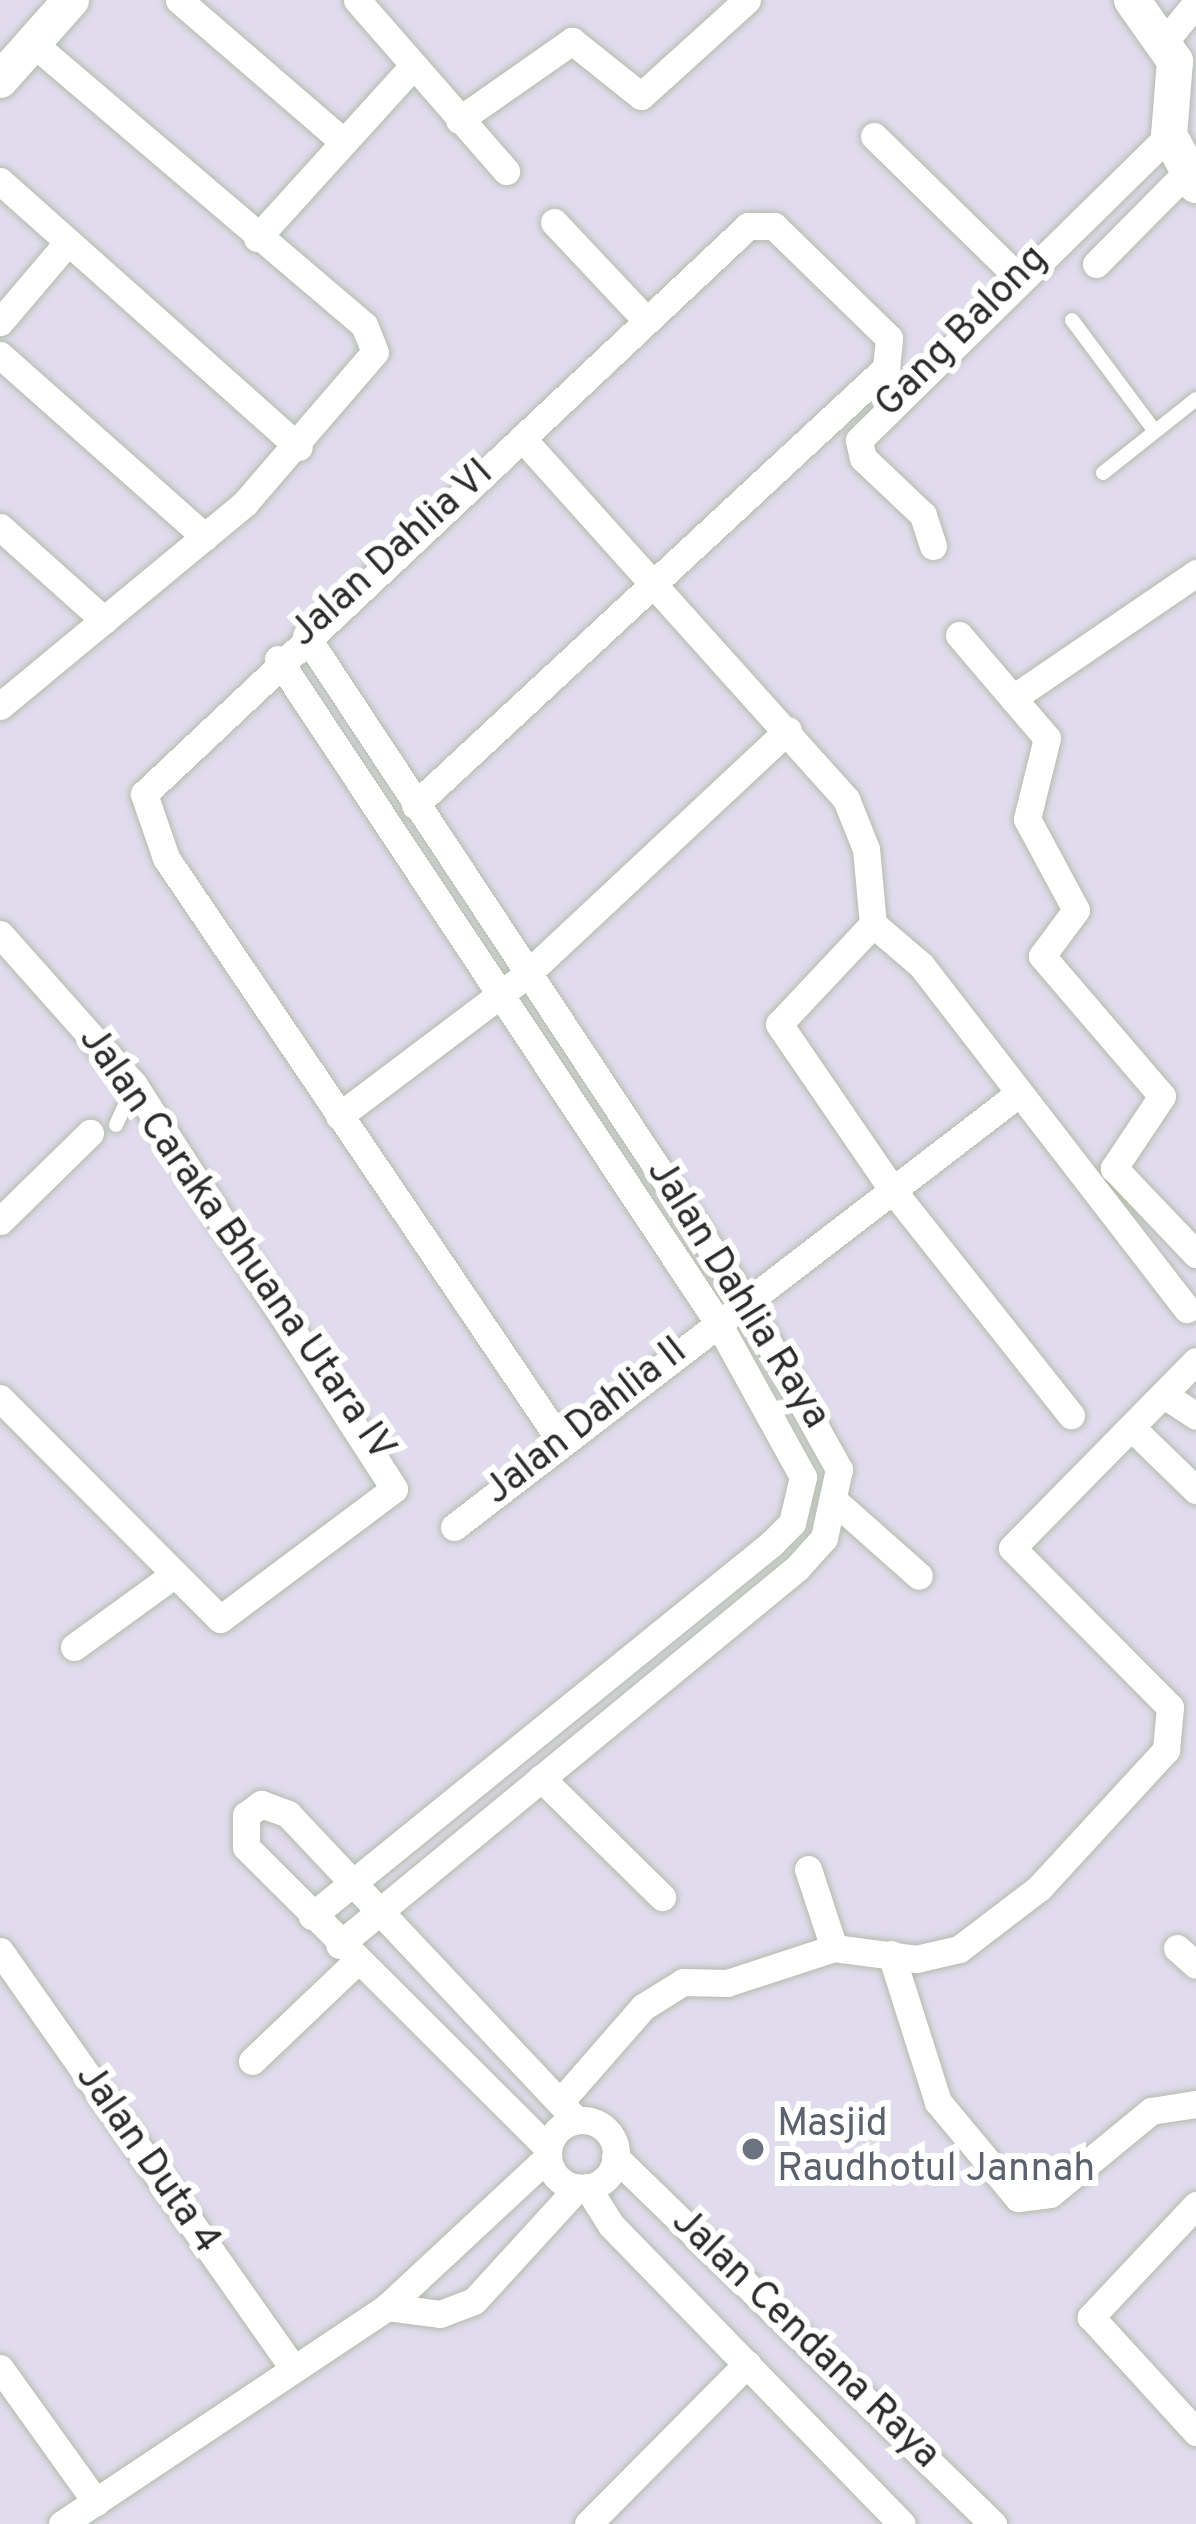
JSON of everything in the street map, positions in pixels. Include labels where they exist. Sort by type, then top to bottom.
[{"type":"street","points":[[0,80],[71,0]]},
{"type":"street","points":[[179,0],[341,140]]},
{"type":"street","points":[[357,0],[410,69],[506,171]]},
{"type":"street","points":[[459,120],[572,40],[634,96],[747,0]]},
{"type":"street","points":[[1096,264],[1191,178],[1169,135],[1187,86],[1165,41],[1132,0]]},
{"type":"street","points":[[1165,41],[1196,3]]},
{"type":"street","points":[[0,705],[205,537],[299,447],[368,368],[375,352],[364,325],[33,43]]},
{"type":"street","points":[[257,238],[410,69]]},
{"type":"street","name":"Gang Balong","points":[[933,546],[923,515],[863,458],[859,440],[1018,277],[1169,135]]},
{"type":"street","points":[[874,136],[1018,277]]},
{"type":"street","points":[[0,181],[299,447]]},
{"type":"street","points":[[554,222],[645,319]]},
{"type":"street","name":"Jalan Dahlia VI","points":[[339,1116],[158,845],[144,794],[278,659],[748,226],[774,226],[892,350],[872,386],[659,582]]},
{"type":"street","points":[[0,322],[68,243]]},
{"type":"street","points":[[0,355],[205,537]]},
{"type":"street","points":[[522,437],[659,582],[788,730],[861,831],[873,924],[921,965],[1187,1309]]},
{"type":"street","points":[[0,527],[104,620]]},
{"type":"street","points":[[1012,698],[1196,573]]},
{"type":"street","points":[[416,805],[659,582]]},
{"type":"street","points":[[959,635],[1047,739],[1027,819],[1076,910],[1042,956],[1162,1096],[1114,1168],[1196,1254]]},
{"type":"street","name":"Jalan Dahlia Raya","points":[[306,636],[525,976],[746,1301],[826,1435],[838,1504]]},
{"type":"street","name":"Jalan Dahlia Raya","points":[[278,659],[496,995],[717,1322],[794,1448],[802,1477],[792,1522],[312,1916]]},
{"type":"street","points":[[562,1442],[339,1116],[525,976],[788,730]]},
{"type":"street","points":[[873,924],[779,1024],[894,1192],[1071,1414]]},
{"type":"street","name":"Jalan Caraka Bhuana Utara IV","points":[[0,934],[134,1085],[395,1477],[387,1497],[227,1617],[172,1576],[0,1398]]},
{"type":"street","name":"Jalan Dahlia II","points":[[454,1527],[1018,1094]]},
{"type":"street","points":[[0,1221],[103,1129]]},
{"type":"street","points":[[62,2524],[387,2307],[548,2152],[569,2111],[659,1992],[834,1948],[891,1954],[958,1949],[1039,1888],[1188,1721],[1020,1558],[1017,1535],[1133,1429],[1196,1361]]},
{"type":"street","points":[[1165,1395],[1196,1416]]},
{"type":"street","points":[[1133,1429],[1196,1490]]},
{"type":"street","points":[[252,2061],[347,1954],[376,1913],[797,1568],[838,1504],[919,1576]]},
{"type":"street","points":[[74,1647],[172,1576]]},
{"type":"street","points":[[541,1778],[662,1897]]},
{"type":"street","points":[[548,2152],[246,1847],[246,1815],[276,1805],[569,2111]]},
{"type":"street","points":[[808,1869],[834,1948]]},
{"type":"street","name":"Jalan Duta 4","points":[[0,1951],[300,2364]]},
{"type":"street","points":[[891,1954],[938,2102],[1018,2198],[1051,2194],[1151,2111],[1196,2104]]},
{"type":"street","name":"Jalan Cendana Raya","points":[[569,2111],[608,2132],[615,2157],[993,2524]]},
{"type":"street","name":"Jalan Cendana Raya","points":[[548,2152],[896,2522]]},
{"type":"street","points":[[387,2307],[440,2314],[474,2300],[615,2157]]},
{"type":"street","points":[[1196,2205],[1096,2302],[1102,2339],[1196,2432]]},
{"type":"street","points":[[588,2524],[747,2364]]},
{"type":"street","points":[[0,2368],[96,2502]]},
{"type":"lane","points":[[1072,320],[1154,430]]},
{"type":"lane","points":[[1102,472],[1196,399]]},
{"type":"lane","points":[[103,1129],[134,1085]]},
{"type":"place","name":"Masjid Raudhotul Jannah","points":[[753,2149]]}]
